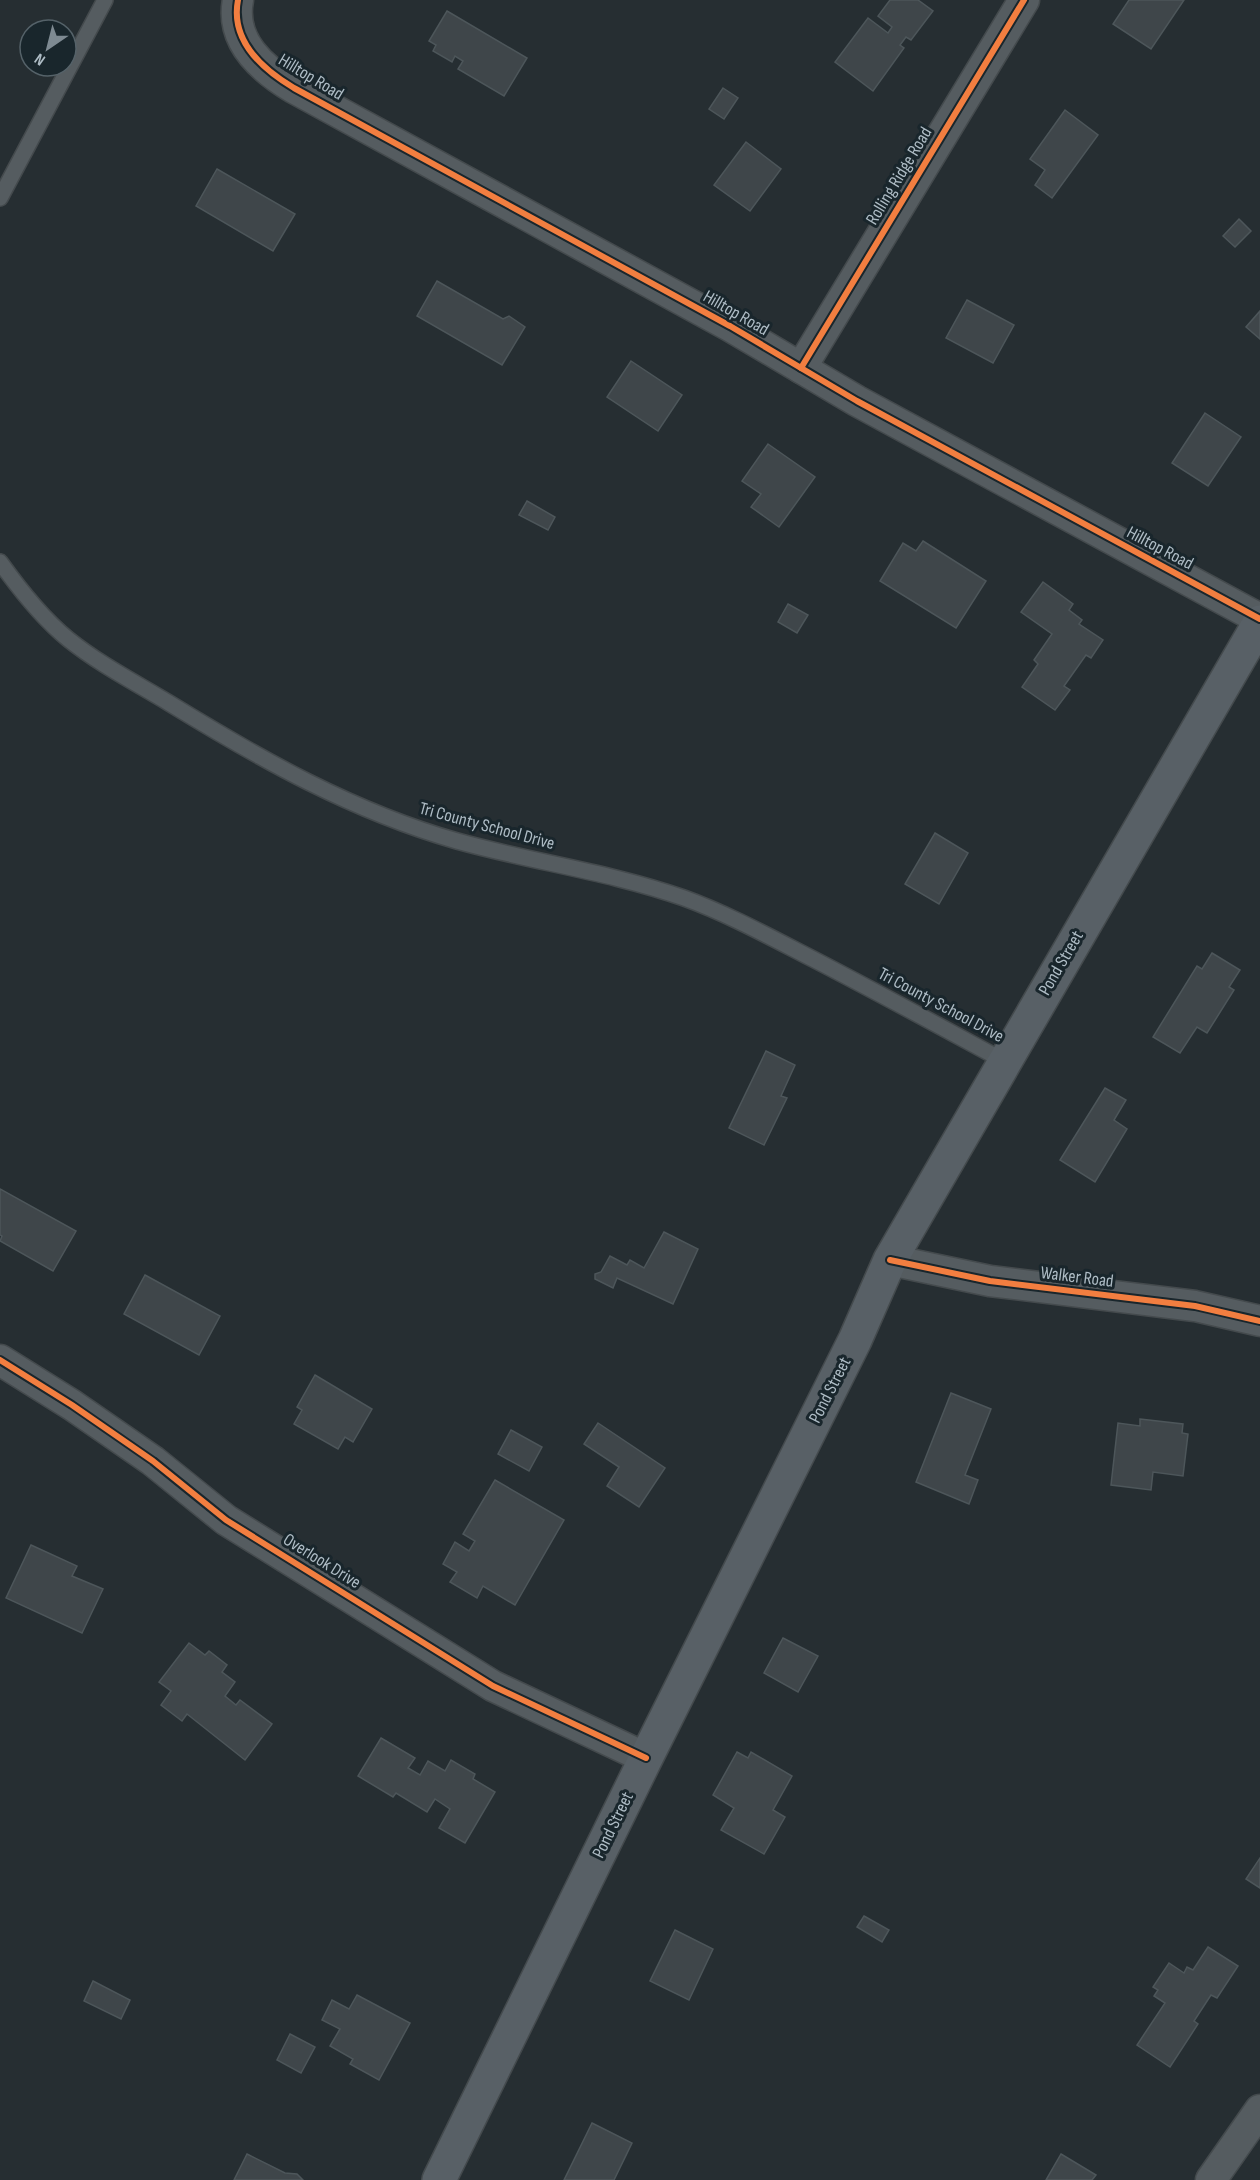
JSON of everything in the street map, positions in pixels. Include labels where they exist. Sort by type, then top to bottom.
[{"type":"main road","name":"Pond Street","points":[[439,2180],[855,1340],[890,1260],[1260,620]]},
{"type":"street","name":"Hilltop Road","points":[[238,0],[235,13],[243,40],[261,63],[278,78],[730,326],[857,402],[1260,620]]},
{"type":"street","name":"Rolling Ridge Road","points":[[801,368],[1024,0]]},
{"type":"street","name":"Walker Road","points":[[890,1260],[990,1281],[1195,1306],[1260,1321]]},
{"type":"street","name":"Overlook Drive","points":[[0,1360],[72,1405],[153,1461],[226,1520],[493,1686],[646,1758]]},
{"type":"street","points":[[1211,2180],[1260,2110]]},
{"type":"lane","points":[[0,198],[105,0]]},
{"type":"lane","name":"Tri County School Drive","points":[[0,562],[39,611],[68,639],[197,721],[313,786],[350,804],[450,839],[596,873],[687,899],[744,923],[1004,1061]]},
{"type":"building","points":[[890,0],[918,0],[933,11],[911,40],[906,37],[900,45],[904,48],[873,91],[835,62],[868,18],[888,33],[892,27],[878,16]]},
{"type":"building","points":[[1129,0],[1184,0],[1151,49],[1113,24]]},
{"type":"building","points":[[447,11],[527,58],[504,96],[458,69],[463,61],[455,56],[452,62],[433,51],[436,45],[429,41]]},
{"type":"building","points":[[723,88],[738,98],[724,119],[709,109]]},
{"type":"building","points":[[1065,110],[1098,135],[1052,198],[1035,185],[1045,170],[1030,159]]},
{"type":"building","points":[[746,142],[781,169],[750,211],[714,185]]},
{"type":"building","points":[[217,169],[295,214],[273,251],[196,206]]},
{"type":"building","points":[[1239,219],[1251,231],[1235,247],[1223,236]]},
{"type":"building","points":[[437,281],[503,319],[509,316],[525,327],[502,365],[417,316]]},
{"type":"building","points":[[967,300],[1014,325],[993,363],[946,338]]},
{"type":"building","points":[[1260,311],[1260,339],[1246,327]]},
{"type":"building","points":[[631,361],[682,395],[658,431],[607,397]]},
{"type":"building","points":[[1205,413],[1241,437],[1208,486],[1172,463]]},
{"type":"building","points":[[768,444],[815,477],[779,527],[751,507],[761,494],[742,481]]},
{"type":"building","points":[[527,501],[555,517],[548,530],[519,515]]},
{"type":"building","points":[[923,541],[986,581],[956,628],[880,581],[903,543],[916,551]]},
{"type":"building","points":[[1043,582],[1073,604],[1069,610],[1082,620],[1079,624],[1103,640],[1091,658],[1086,655],[1064,686],[1070,690],[1055,710],[1022,687],[1038,664],[1034,660],[1052,634],[1021,612]]},
{"type":"building","points":[[788,604],[808,615],[797,633],[778,622]]},
{"type":"building","points":[[935,833],[968,853],[939,904],[905,884]]},
{"type":"building","points":[[1212,953],[1240,970],[1229,987],[1234,990],[1207,1033],[1197,1027],[1180,1053],[1153,1037],[1197,966],[1202,969]]},
{"type":"building","points":[[766,1051],[795,1065],[781,1096],[787,1098],[764,1145],[729,1128]]},
{"type":"building","points":[[1105,1088],[1126,1100],[1114,1120],[1127,1129],[1095,1182],[1060,1160]]},
{"type":"building","points":[[0,1189],[76,1231],[53,1271],[0,1241],[2,1236],[0,1235]]},
{"type":"building","points":[[664,1232],[698,1249],[673,1304],[617,1278],[613,1288],[595,1279],[595,1274],[601,1272],[610,1256],[627,1265],[630,1260],[644,1268]]},
{"type":"building","points":[[145,1275],[220,1316],[199,1355],[124,1314]]},
{"type":"building","points":[[315,1375],[372,1409],[353,1442],[345,1437],[338,1449],[294,1424],[302,1410],[297,1407]]},
{"type":"building","points":[[951,1393],[991,1409],[965,1475],[978,1480],[969,1504],[916,1482]]},
{"type":"building","points":[[1140,1419],[1183,1424],[1182,1433],[1188,1434],[1183,1476],[1153,1472],[1151,1490],[1111,1485],[1118,1423],[1140,1426]]},
{"type":"building","points":[[598,1423],[665,1468],[639,1507],[607,1486],[619,1467],[584,1444]]},
{"type":"building","points":[[511,1430],[542,1447],[529,1471],[498,1454]]},
{"type":"building","points":[[495,1480],[564,1520],[515,1605],[483,1586],[477,1598],[450,1582],[457,1572],[443,1564],[455,1542],[469,1551],[475,1541],[463,1534]]},
{"type":"building","points":[[31,1545],[77,1566],[72,1576],[103,1589],[82,1633],[6,1598]]},
{"type":"building","points":[[783,1638],[818,1656],[798,1692],[764,1673]]},
{"type":"building","points":[[189,1643],[205,1655],[209,1651],[227,1665],[222,1672],[235,1682],[225,1696],[236,1705],[240,1700],[272,1724],[245,1760],[187,1714],[182,1721],[161,1705],[171,1691],[159,1682]]},
{"type":"building","points":[[381,1738],[415,1758],[408,1768],[420,1775],[428,1761],[445,1771],[451,1760],[475,1774],[473,1779],[495,1792],[465,1843],[439,1828],[450,1809],[435,1799],[427,1812],[396,1793],[393,1797],[358,1776]]},
{"type":"building","points":[[737,1752],[748,1758],[751,1752],[792,1776],[773,1810],[785,1817],[764,1854],[721,1830],[734,1808],[713,1795]]},
{"type":"building","points":[[1260,1858],[1260,1888],[1246,1879]]},
{"type":"building","points":[[864,1916],[889,1930],[882,1942],[857,1927]]},
{"type":"building","points":[[675,1930],[713,1949],[689,2000],[650,1981]]},
{"type":"building","points":[[1208,1947],[1238,1966],[1217,1998],[1211,1995],[1194,2021],[1198,2024],[1170,2067],[1137,2045],[1165,2003],[1154,1996],[1158,1990],[1153,1987],[1169,1963],[1184,1973],[1187,1967],[1193,1970]]},
{"type":"building","points":[[93,1981],[130,2000],[121,2019],[84,2001]]},
{"type":"building","points":[[357,1995],[410,2023],[379,2080],[350,2064],[353,2059],[330,2046],[340,2029],[322,2020],[332,2000],[349,2009]]},
{"type":"building","points":[[290,2034],[315,2047],[301,2073],[277,2060]]},
{"type":"building","points":[[592,2123],[632,2143],[614,2180],[564,2180]]},
{"type":"building","points":[[247,2154],[285,2173],[297,2174],[303,2180],[234,2180]]},
{"type":"building","points":[[1061,2154],[1096,2175],[1092,2180],[1046,2180]]},
{"type":"cycle path","points":[[238,0],[237,15],[244,41],[260,63],[294,88],[730,326],[857,401],[1260,619]]},
{"type":"cycle path","points":[[801,368],[1024,0]]},
{"type":"cycle path","points":[[890,1260],[990,1281],[1195,1306],[1260,1321]]},
{"type":"cycle path","points":[[0,1360],[72,1405],[153,1461],[226,1520],[493,1686],[646,1758]]}]
